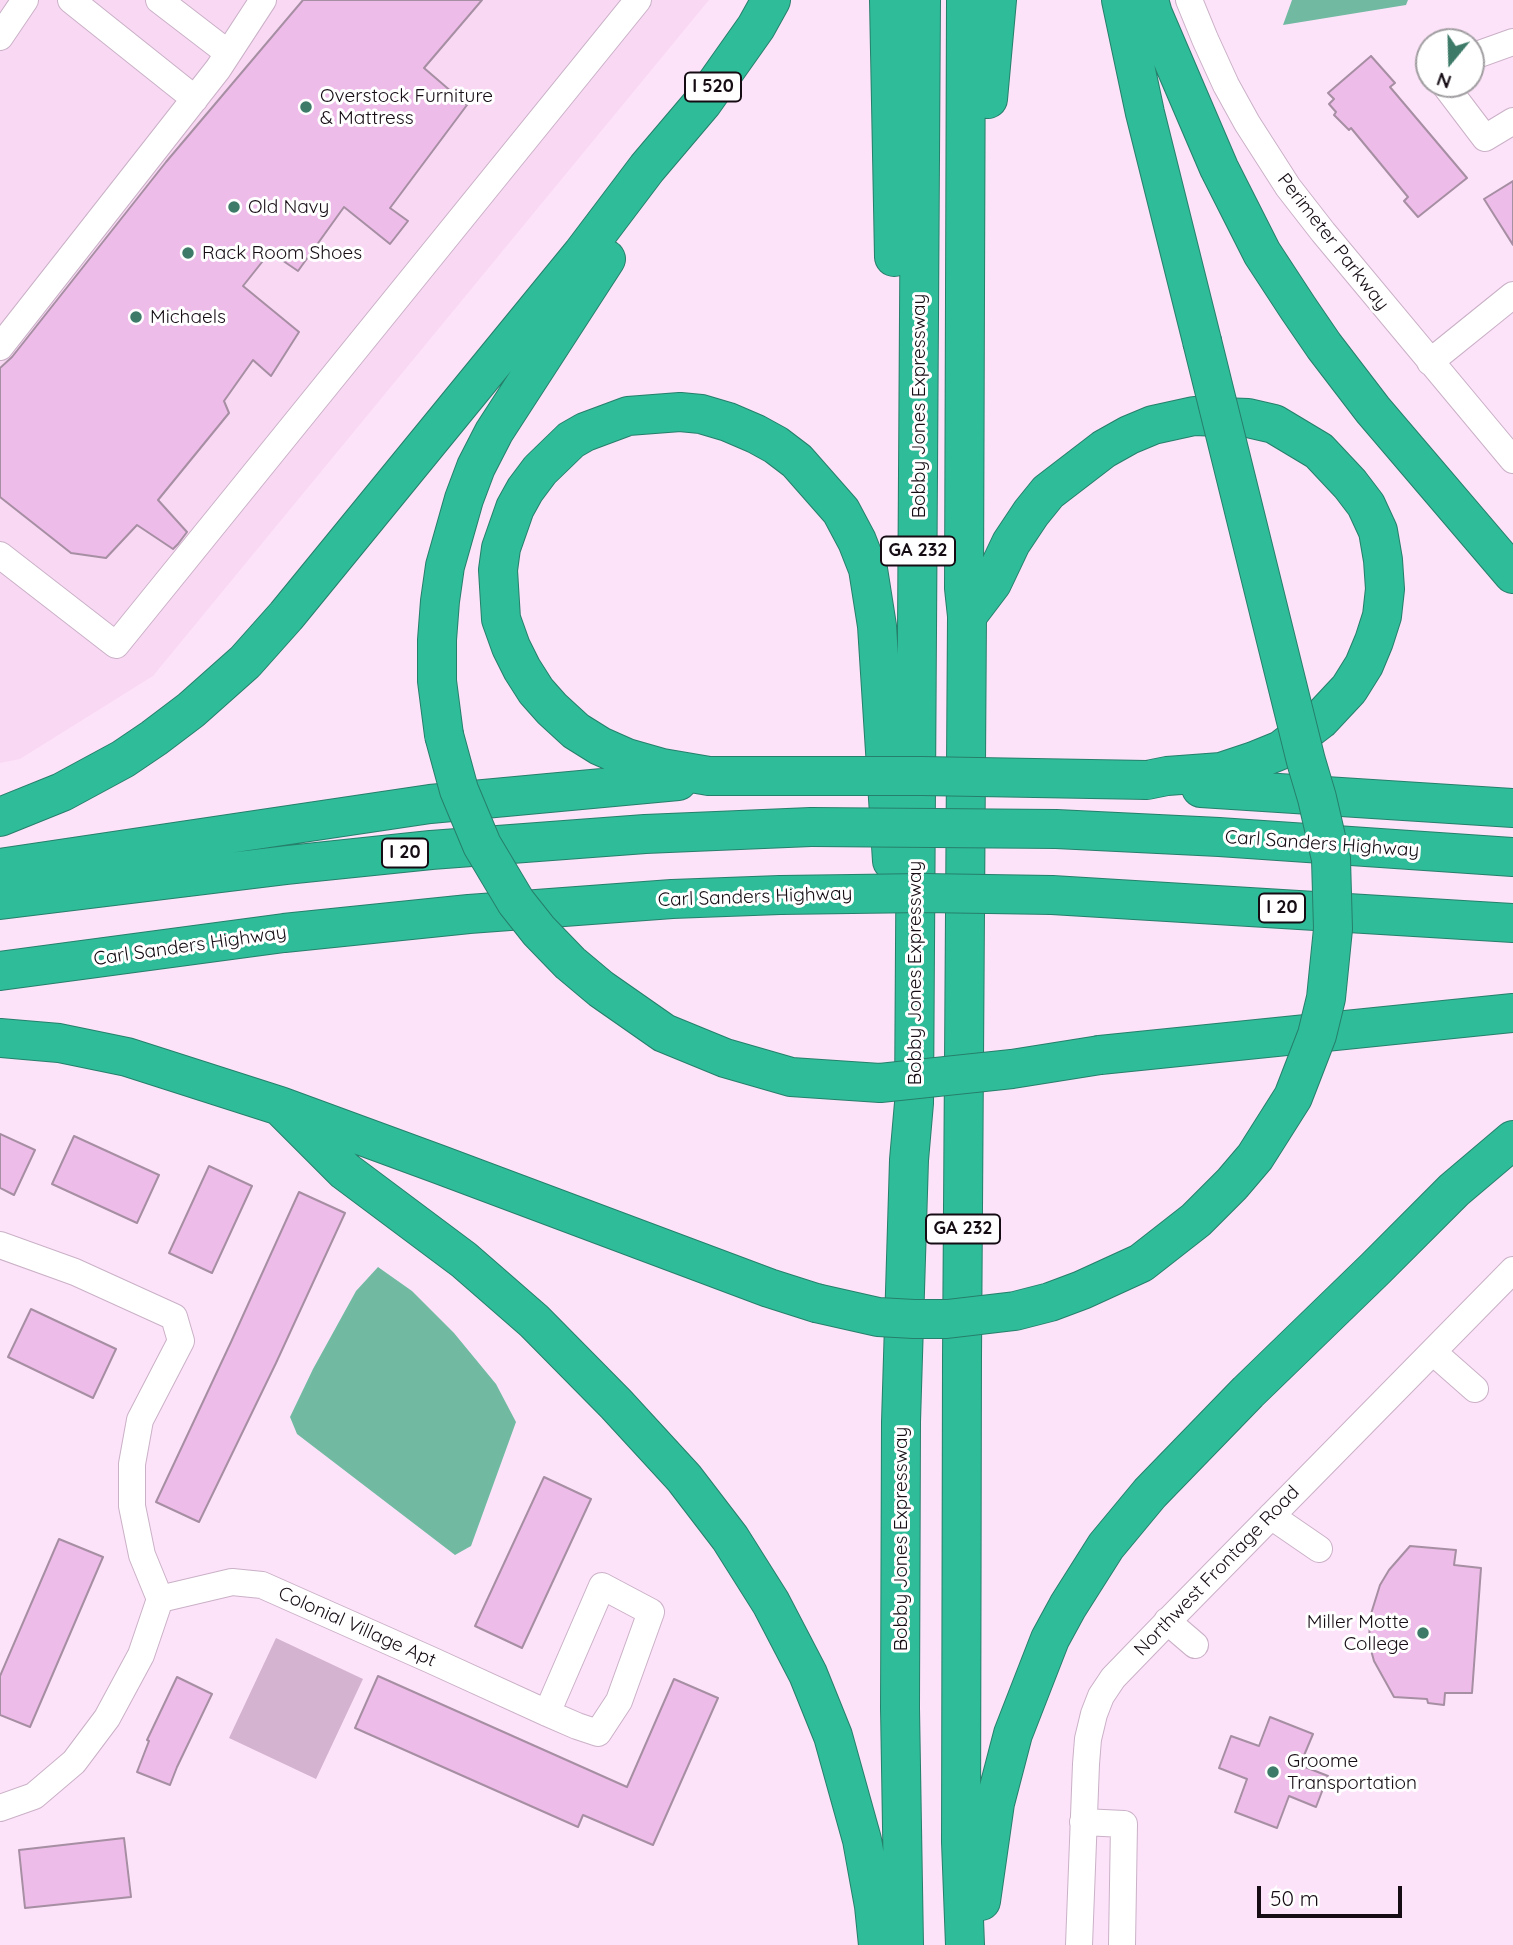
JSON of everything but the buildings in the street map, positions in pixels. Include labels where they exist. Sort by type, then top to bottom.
[{"type":"highway","name":"I 520","points":[[647,168],[703,102],[756,27],[771,0]]},
{"type":"highway","points":[[889,0],[897,356],[918,527]]},
{"type":"highway","name":"Bobby Jones Expressway","points":[[904,1945],[900,1708],[901,1449],[908,1160],[914,1103],[921,0]]},
{"type":"highway","name":"GA 232","points":[[965,1945],[961,1828],[967,616],[964,587],[966,0]]},
{"type":"highway","points":[[964,352],[997,0]]},
{"type":"highway","points":[[0,1038],[59,1044],[127,1057],[280,1107],[769,1287],[816,1303],[878,1317],[947,1319],[1016,1311],[1050,1302],[1141,1263],[1196,1220],[1233,1184],[1255,1157],[1293,1097],[1317,1035],[1326,998],[1333,929],[1331,859],[1145,113],[1121,0]]},
{"type":"highway","points":[[1149,0],[1219,168],[1262,253],[1324,346],[1373,410],[1513,574]]},
{"type":"highway","points":[[647,168],[608,255],[494,432],[476,467],[445,566],[439,614],[437,681],[444,734],[459,790],[482,845],[516,902],[570,963],[601,989],[664,1033],[725,1058],[791,1077],[880,1083],[1012,1069],[1100,1055],[1513,1013]]},
{"type":"highway","points":[[0,817],[62,792],[123,759],[191,710],[245,662],[286,616],[573,265],[647,168]]},
{"type":"highway","points":[[908,1160],[900,1104],[896,919],[877,626],[868,569],[841,511],[797,461],[776,445],[728,422],[680,411],[628,416],[571,440],[540,470],[515,508],[501,548],[498,570],[501,619],[511,647],[529,680],[552,709],[576,731],[627,758],[662,768],[709,775],[922,776],[1147,780],[1221,772],[1254,761],[1281,750],[1320,720],[1349,689],[1374,642],[1382,616],[1385,589],[1383,560],[1378,531],[1366,505],[1319,451],[1274,424],[1248,418],[1194,416],[1153,425],[1129,435],[1104,449],[1048,492],[1011,543],[992,583],[967,616]]},
{"type":"highway","points":[[0,868],[430,804],[662,784],[709,775]]},
{"type":"highway","points":[[1147,780],[1167,785],[1513,808]]},
{"type":"highway","name":"Carl Sanders Highway","points":[[0,901],[431,850],[645,834],[811,827],[1056,829],[1513,857]]},
{"type":"highway","name":"Carl Sanders Highway","points":[[0,971],[284,933],[469,914],[672,899],[780,895],[1052,895],[1513,923]]},
{"type":"highway","points":[[280,1107],[345,1171],[464,1260],[534,1321],[684,1478],[730,1538],[771,1603],[808,1674],[833,1736],[862,1840],[878,1945]]},
{"type":"highway","points":[[974,1945],[995,1803],[1013,1734],[1050,1639],[1086,1575],[1150,1493],[1239,1401],[1454,1190],[1513,1140]]},
{"type":"street","points":[[3,27],[25,0]]},
{"type":"street","points":[[71,0],[195,99]]},
{"type":"street","points":[[159,0],[228,53]]},
{"type":"street","points":[[0,347],[195,99],[263,0]]},
{"type":"street","points":[[0,555],[116,645],[638,0]]},
{"type":"street","name":"Perimeter Parkway","points":[[1189,0],[1226,85],[1269,159],[1323,232],[1513,460]]},
{"type":"street","points":[[1485,52],[1513,42]]},
{"type":"street","points":[[1455,98],[1485,138],[1513,121]]},
{"type":"street","points":[[1430,362],[1513,295]]},
{"type":"street","points":[[0,1245],[75,1272],[174,1317],[181,1341],[140,1420],[132,1464],[132,1506],[142,1555],[160,1599],[141,1655],[107,1718],[74,1762],[34,1796],[0,1808]]},
{"type":"street","name":"Northwest Frontage Road","points":[[1079,1945],[1088,1739],[1101,1696],[1113,1678],[1167,1621],[1433,1352],[1509,1281]]},
{"type":"street","points":[[1433,1352],[1475,1389]]},
{"type":"street","points":[[1271,1517],[1318,1549]]},
{"type":"street","name":"Colonial Village Apt","points":[[160,1599],[232,1582],[262,1585],[547,1713],[597,1733],[619,1701],[651,1612],[602,1586],[547,1713]]},
{"type":"street","points":[[1167,1621],[1195,1645]]},
{"type":"street","points":[[1080,1918],[1122,1934],[1124,1824],[1083,1822]]},
{"type":"shaded area","points":[[0,0],[709,0],[153,676],[20,759],[0,763]]},
{"type":"shaded area","points":[[1292,0],[1408,0],[1406,5],[1283,25]]},
{"type":"shaded area","points":[[378,1267],[412,1291],[454,1333],[496,1384],[516,1422],[471,1546],[455,1555],[297,1434],[290,1417],[356,1291]]},
{"type":"shaded area","points":[[276,1638],[363,1679],[316,1779],[229,1738]]},
{"type":"place","name":"Overstock Furniture & Mattress","points":[[306,107]]},
{"type":"place","name":"Old Navy","points":[[234,207]]},
{"type":"place","name":"Rack Room Shoes","points":[[188,253]]},
{"type":"place","name":"Michaels","points":[[136,317]]},
{"type":"place","name":"Miller Motte College","points":[[1423,1633]]},
{"type":"place","name":"Groome Transportation","points":[[1273,1772]]}]
